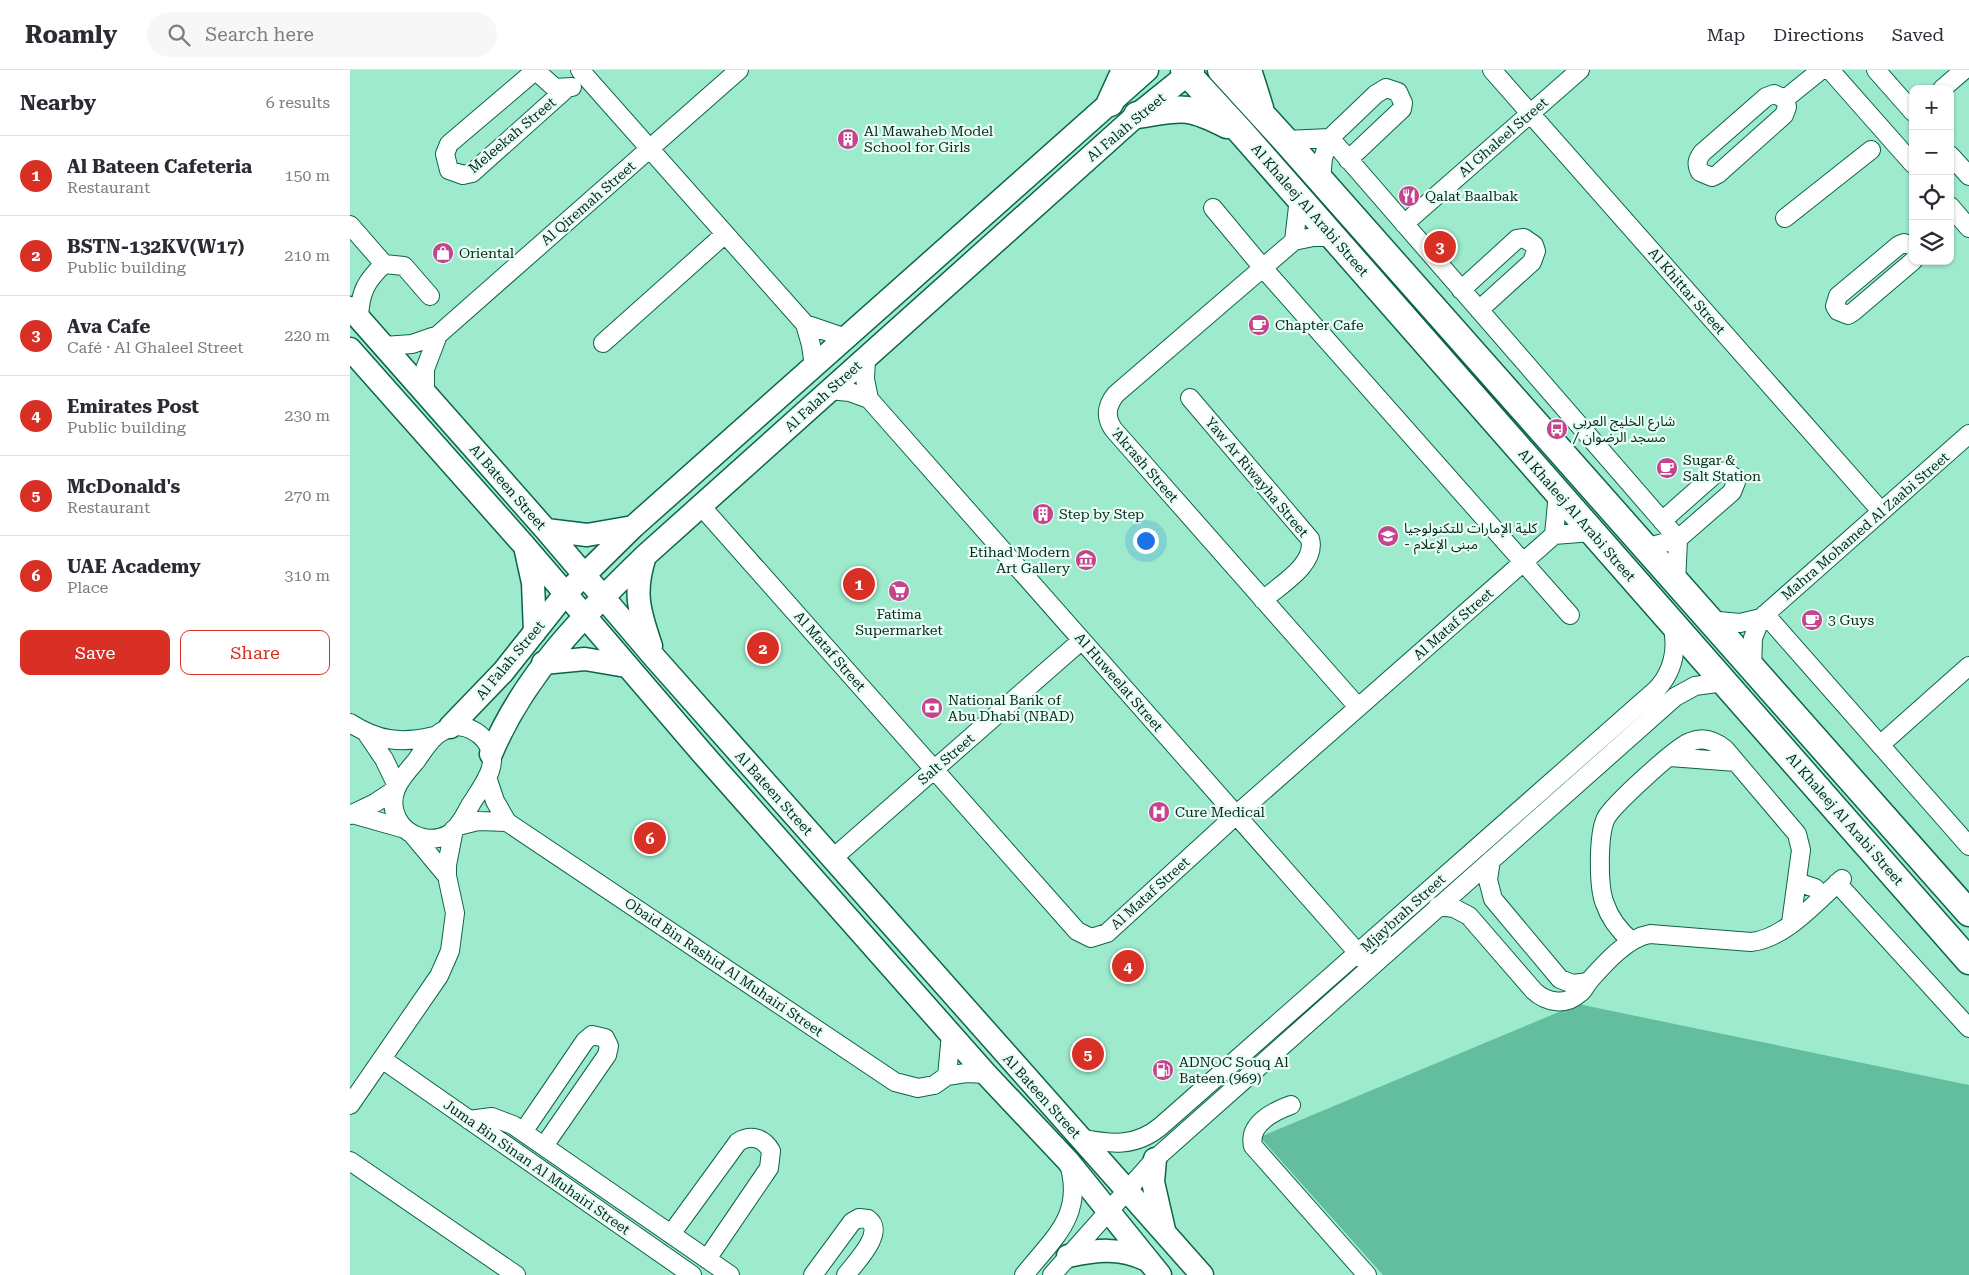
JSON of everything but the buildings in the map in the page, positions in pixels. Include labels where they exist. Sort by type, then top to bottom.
[{"type":"highway","points":[[1110,103],[1125,70]]},
{"type":"highway","name":"Al Khaleej Al Arabi Street","points":[[1221,70],[1321,180],[1676,584],[1969,913]]},
{"type":"highway","points":[[1248,70],[1262,116]]},
{"type":"highway","name":"Al Khaleej Al Arabi Street","points":[[1188,71],[1969,961]]},
{"type":"highway","points":[[1137,115],[1180,109],[1193,110],[1242,132]]},
{"type":"main road","name":"Al Falah Street","points":[[442,732],[503,672],[565,594],[633,527],[1147,70]]},
{"type":"main road","name":"Al Falah Street","points":[[492,754],[519,698],[543,663],[583,616],[646,555],[829,390],[1188,71]]},
{"type":"main road","name":"Al Bateen Street","points":[[355,313],[546,530],[655,658],[1202,1275]]},
{"type":"main road","name":"Al Bateen Street","points":[[350,349],[523,544],[626,666],[986,1074],[1068,1161],[1153,1268]]},
{"type":"main road","points":[[546,530],[587,535],[633,527]]},
{"type":"main road","points":[[523,544],[533,583],[535,632]]},
{"type":"main road","points":[[646,555],[639,576],[637,596],[640,615],[655,658]]},
{"type":"main road","points":[[543,663],[585,659],[626,666]]},
{"type":"main road","points":[[1155,1159],[1153,1182],[1165,1233]]},
{"type":"main road","points":[[1062,1252],[1106,1250],[1127,1252],[1153,1268]]},
{"type":"street","name":"Meleekah Street","points":[[566,89],[549,85],[536,70],[450,144],[444,154],[450,170],[463,175],[472,172],[566,89],[587,73],[650,149],[805,324],[811,345],[814,367]]},
{"type":"street","name":"Al Qiremah Street","points":[[384,346],[412,344],[438,335],[739,70]]},
{"type":"street","name":"Al Khittar Street","points":[[1492,70],[1881,512]]},
{"type":"street","name":"Al Ghaleel Street","points":[[1404,224],[1580,70]]},
{"type":"street","points":[[1785,99],[1821,70]]},
{"type":"street","points":[[1830,70],[1909,159]]},
{"type":"street","points":[[1876,70],[1909,107]]},
{"type":"street","points":[[1947,85],[1964,70]]},
{"type":"street","name":"Al Khaleej Al Arabi Street","points":[[1321,180],[1323,158],[1330,138],[1380,90],[1393,89],[1398,92],[1403,103],[1402,109],[1348,160]]},
{"type":"street","points":[[1778,94],[1785,99],[1788,107],[1784,115],[1718,174],[1712,176],[1700,172],[1697,166],[1702,153],[1766,97],[1778,94]]},
{"type":"street","points":[[1330,138],[1678,539],[1676,584]]},
{"type":"street","name":"Al Khaleej Al Arabi Street","points":[[1285,140],[1330,138]]},
{"type":"street","points":[[1785,218],[1871,150]]},
{"type":"street","points":[[1954,159],[1969,176]]},
{"type":"street","points":[[1299,198],[1294,241],[1313,237],[1333,237]]},
{"type":"street","points":[[1213,208],[1263,268],[1570,615]]},
{"type":"street","points":[[1957,211],[1969,228]]},
{"type":"street","points":[[350,225],[384,264],[404,266],[430,296]]},
{"type":"street","points":[[603,343],[725,234]]},
{"type":"street","points":[[1461,290],[1517,239],[1530,240],[1534,244],[1536,250],[1532,262],[1479,310]]},
{"type":"street","name":"'Akrash Street","points":[[1294,241],[1116,394],[1109,403],[1108,415],[1114,430],[1358,708]]},
{"type":"street","points":[[1909,245],[1904,243],[1899,245],[1838,296],[1835,306],[1838,311],[1848,315],[1853,312],[1909,264]]},
{"type":"street","points":[[355,313],[369,279],[384,264]]},
{"type":"street","points":[[350,284],[369,279]]},
{"type":"street","name":"Meleekah Street","points":[[805,324],[846,338]]},
{"type":"street","name":"Al Qiremah Street","points":[[425,393],[425,369],[438,335]]},
{"type":"street","points":[[829,390],[850,392],[869,399],[866,379],[866,358]]},
{"type":"street","name":"Yaw Ar Riwayha Street","points":[[1190,398],[1310,539],[1312,549],[1307,562],[1263,600]]},
{"type":"street","name":"Al Huweelat Street","points":[[869,399],[1370,966]]},
{"type":"street","name":"Mahra Mohamed Al Zaabi Street","points":[[1752,669],[1752,638],[1763,616],[1969,434]]},
{"type":"street","points":[[1645,548],[1678,539],[1732,492],[1735,488],[1734,477],[1725,471],[1715,474],[1662,521]]},
{"type":"street","points":[[1558,493],[1554,535],[1592,532]]},
{"type":"street","name":"Al Mataf Street","points":[[701,506],[1077,931],[1091,938],[1106,933],[1236,815],[1554,535]]},
{"type":"street","points":[[1708,620],[1740,623],[1763,616],[1969,846]]},
{"type":"street","name":"Mjaybrah Street","points":[[1079,1138],[1123,1144],[1137,1141],[1155,1132],[1657,689],[1669,671],[1674,656],[1675,640],[1672,623]]},
{"type":"street","name":"Salt Street","points":[[832,859],[1082,640]]},
{"type":"street","points":[[1880,745],[1969,666]]},
{"type":"street","name":"Mjaybrah Street","points":[[1062,1252],[1108,1210],[1155,1159],[1370,966],[1675,698],[1696,686],[1724,682]]},
{"type":"street","points":[[350,723],[367,734],[400,740],[442,732],[458,726],[473,729],[485,739],[492,754],[491,769],[488,777],[456,828],[449,853],[447,876],[455,913],[450,952],[439,976],[350,1105]]},
{"type":"street","points":[[351,814],[397,787],[442,732]]},
{"type":"street","points":[[367,734],[384,759],[397,787],[394,810],[409,832],[447,876]]},
{"type":"street","points":[[1631,941],[1618,927],[1604,902],[1600,862],[1601,835],[1606,818],[1614,806],[1670,757],[1690,742],[1704,739],[1721,745],[1797,834],[1801,850],[1791,923]]},
{"type":"street","name":"Obaid Bin Rashid Al Muhairi Street","points":[[488,777],[495,800],[507,822],[895,1082],[910,1087],[926,1087],[947,1076],[966,1073],[986,1074]]},
{"type":"street","points":[[351,814],[434,839],[456,828],[478,821],[507,822]]},
{"type":"street","points":[[1491,860],[1488,880],[1493,899],[1560,979],[1573,984],[1588,982]]},
{"type":"street","points":[[1438,906],[1454,908],[1475,921],[1529,985],[1545,999],[1558,1002],[1573,998],[1579,994],[1588,982],[1631,941],[1650,934],[1759,942],[1773,938],[1840,881],[1969,1028]]},
{"type":"street","points":[[1797,882],[1815,888],[1822,896]]},
{"type":"street","points":[[1545,999],[1557,993],[1560,979]]},
{"type":"street","points":[[947,1076],[951,1034]]},
{"type":"street","name":"Juma Bin Sinan Al Muhairi Street","points":[[523,1132],[585,1041],[592,1035],[605,1038],[609,1046],[607,1055],[544,1146]]},
{"type":"street","name":"Juma Bin Sinan Al Muhairi Street","points":[[382,1059],[692,1275]]},
{"type":"street","points":[[1291,1105],[1274,1112],[1258,1125],[1252,1136],[1253,1146],[1367,1275]]},
{"type":"street","points":[[469,1120],[484,1117],[499,1118],[523,1132],[730,1275]]},
{"type":"street","points":[[671,1234],[738,1142],[754,1138],[764,1142],[771,1152],[769,1168],[707,1259]]},
{"type":"street","points":[[350,1161],[516,1275]]},
{"type":"street","points":[[1052,1275],[1062,1252],[1072,1203],[1073,1179],[1068,1161]]},
{"type":"street","points":[[813,1275],[852,1222],[859,1218],[868,1219],[874,1225],[874,1234],[846,1275]]},
{"type":"street","points":[[1024,1275],[1062,1252]]},
{"type":"green space","points":[[1578,1004],[1969,1085],[1969,1275],[1383,1275],[1260,1137]]},
{"type":"place","name":"Al Mawaheb Model School for Girls","points":[[848,139]]},
{"type":"place","name":"Qalat Baalbak","points":[[1409,196]]},
{"type":"place","name":"Ava Cafe","points":[[1440,247]]},
{"type":"place","name":"Oriental","points":[[443,253]]},
{"type":"place","name":"Chapter Cafe","points":[[1259,325]]},
{"type":"place","name":"شارع الخليج العربي / مسجد الرضوان","points":[[1557,429]]},
{"type":"place","name":"Sugar & Salt Station","points":[[1667,468]]},
{"type":"place","name":"Step by Step","points":[[1043,514]]},
{"type":"place","name":"كلية الإمارات للتكنولوجيا - مبنى الإعلام","points":[[1388,536]]},
{"type":"place","name":"Etihad Modern Art Gallery","points":[[1086,560]]},
{"type":"place","name":"Al Bateen Cafeteria","points":[[859,584]]},
{"type":"place","name":"Fatima Supermarket","points":[[899,591]]},
{"type":"place","name":"3 Guys","points":[[1812,620]]},
{"type":"place","name":"BSTN-132KV(W17)","points":[[763,648]]},
{"type":"place","name":"National Bank of Abu Dhabi (NBAD)","points":[[932,708]]},
{"type":"place","name":"Cure Medical","points":[[1159,812]]},
{"type":"place","name":"UAE Academy","points":[[650,838]]},
{"type":"place","name":"Emirates Post","points":[[1128,966]]},
{"type":"place","name":"McDonald's","points":[[1088,1054]]},
{"type":"place","name":"ADNOC Souq Al Bateen (969)","points":[[1163,1070]]}]
